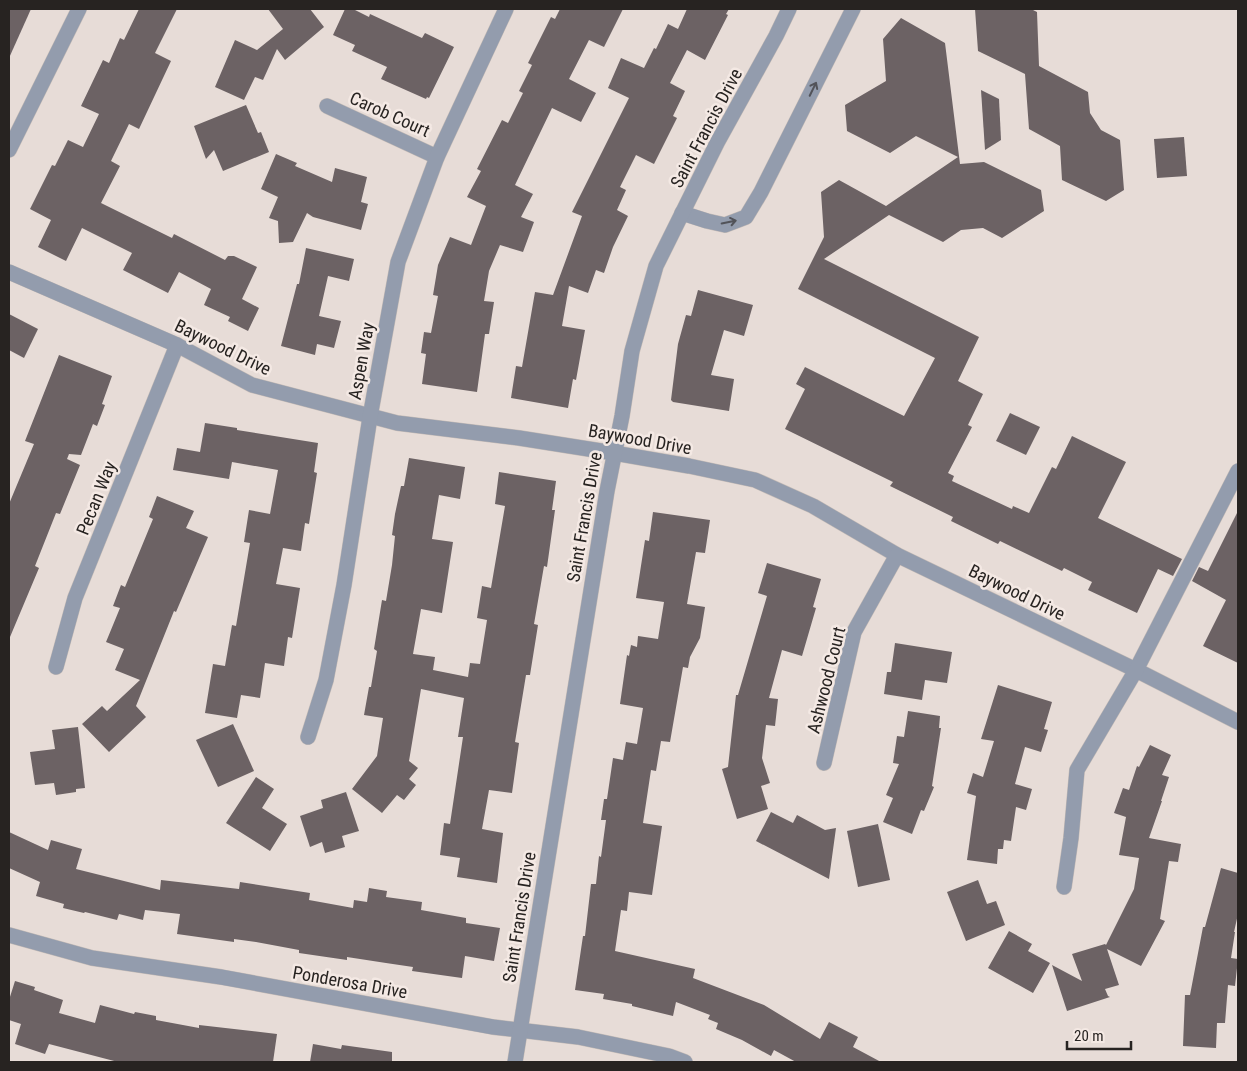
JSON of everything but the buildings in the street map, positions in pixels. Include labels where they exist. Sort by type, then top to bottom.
[{"type":"street","points":[[9,150],[78,9]]},
{"type":"street","name":"Aspen Way","points":[[308,737],[326,680],[344,586],[370,417],[398,262],[438,157],[506,9]]},
{"type":"street","name":"Saint Francis Drive","points":[[515,1062],[632,351],[656,266],[717,143],[790,9]]},
{"type":"street","points":[[682,213],[707,222],[725,225],[746,217],[761,192],[853,9]]},
{"type":"street","name":"Carob Court","points":[[327,106],[438,157]]},
{"type":"street","name":"Baywood Drive","points":[[9,272],[177,345],[252,385],[397,423],[519,438],[614,453],[755,480],[813,506],[897,555],[1136,670],[1238,722]]},
{"type":"street","name":"Pecan Way","points":[[56,667],[75,598],[177,345]]},
{"type":"street","points":[[1064,886],[1071,838],[1077,770],[1136,670],[1238,471]]},
{"type":"street","name":"Ashwood Court","points":[[824,763],[854,632],[897,555]]},
{"type":"street","name":"Ponderosa Drive","points":[[9,935],[92,958],[221,977],[494,1027],[578,1037],[669,1056],[685,1062]]}]
